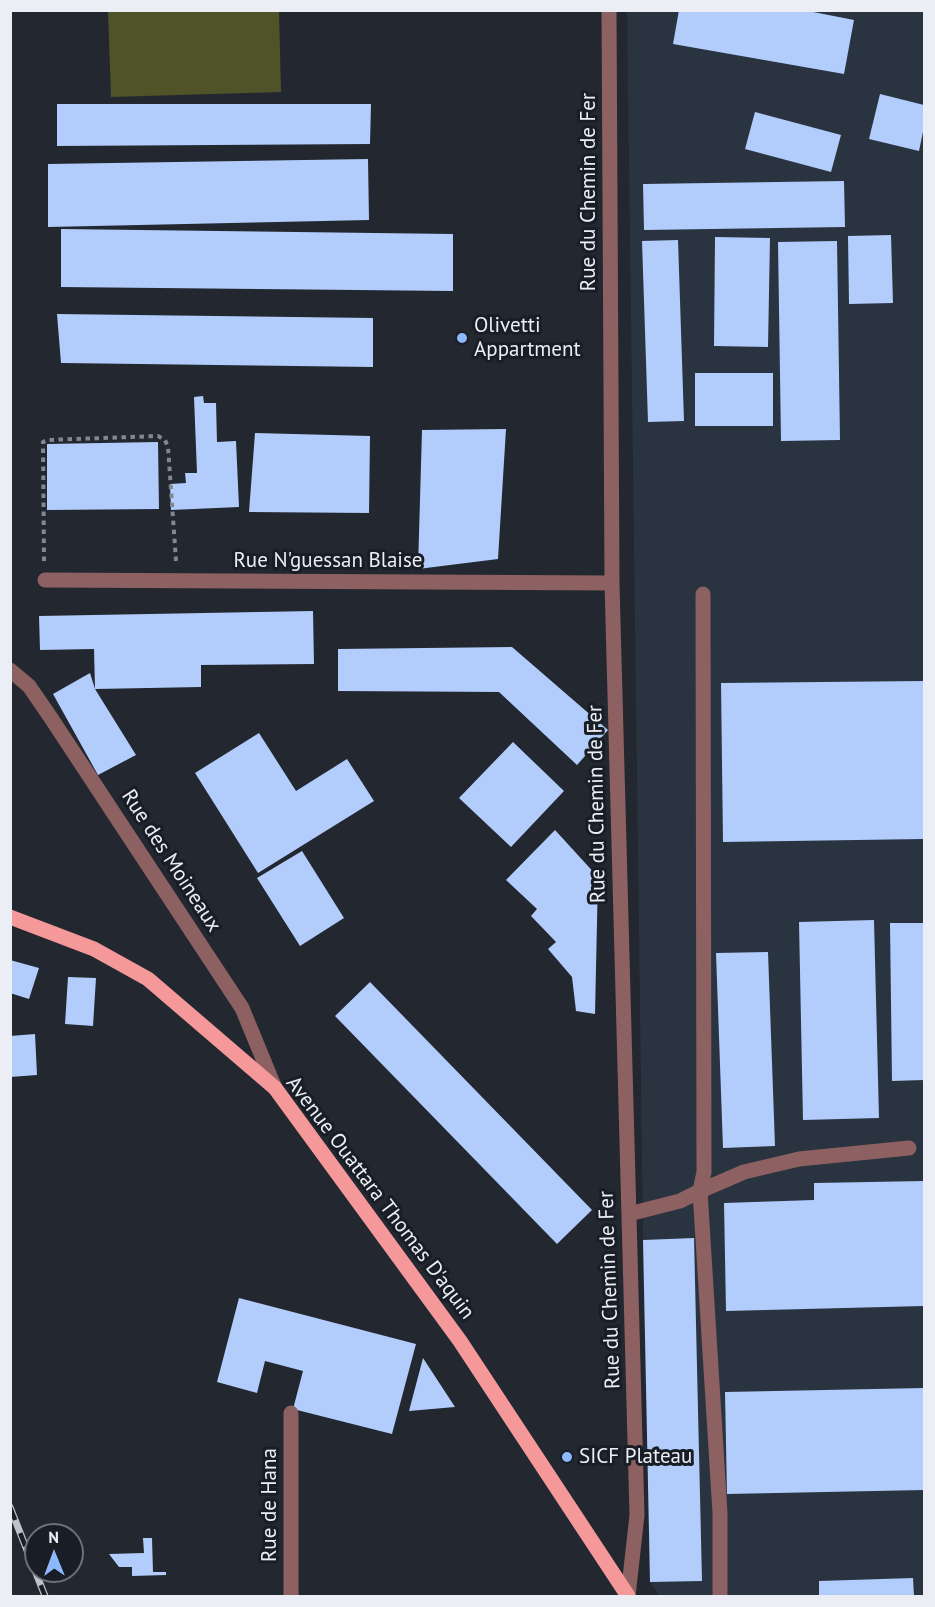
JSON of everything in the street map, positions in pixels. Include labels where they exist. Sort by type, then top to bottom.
[{"type":"main road","name":"Avenue Ouattara Thomas D'aquin","points":[[10,917],[94,949],[148,979],[275,1088],[460,1341],[628,1596]]},
{"type":"street","name":"Rue du Chemin de Fer","points":[[609,10],[612,583],[637,1515],[628,1596]]},
{"type":"street","name":"Rue N'guessan Blaise","points":[[45,580],[612,583]]},
{"type":"street","points":[[703,594],[704,1172],[700,1191],[720,1513],[720,1596]]},
{"type":"street","name":"Rue des Moineaux","points":[[10,670],[29,686],[51,718],[242,1008],[275,1088]]},
{"type":"street","points":[[629,1214],[680,1201],[744,1172],[799,1160],[909,1148]]},
{"type":"street","name":"Rue de Hana","points":[[291,1413],[291,1596]]},
{"type":"path","points":[[45,580],[43,442],[158,436],[165,440],[168,447],[178,581]]},
{"type":"shaded area","points":[[627,11],[924,11],[924,1596],[660,1596],[650,1582],[643,1240]]},
{"type":"green space","points":[[108,11],[279,11],[281,92],[111,97]]},
{"type":"building","points":[[679,10],[803,10],[854,20],[844,74],[673,44]]},
{"type":"building","points":[[880,94],[924,105],[924,127],[919,151],[869,139]]},
{"type":"building","points":[[57,104],[371,104],[370,144],[57,146]]},
{"type":"building","points":[[755,112],[841,135],[831,172],[745,149]]},
{"type":"building","points":[[368,159],[369,220],[48,227],[48,164]]},
{"type":"building","points":[[844,181],[845,227],[644,230],[643,184]]},
{"type":"building","points":[[61,229],[453,234],[453,291],[61,287]]},
{"type":"building","points":[[891,235],[893,303],[849,304],[848,236]]},
{"type":"building","points":[[715,237],[770,238],[768,347],[714,346]]},
{"type":"building","points":[[678,240],[684,421],[648,422],[642,241]]},
{"type":"building","points":[[837,241],[840,440],[781,441],[778,242]]},
{"type":"building","points":[[57,314],[373,318],[373,367],[61,363]]},
{"type":"building","points":[[695,373],[773,373],[773,426],[695,426]]},
{"type":"building","points":[[203,396],[204,403],[216,403],[217,442],[236,441],[239,507],[171,510],[170,484],[186,483],[185,473],[197,473],[194,397]]},
{"type":"building","points":[[506,429],[498,559],[418,569],[422,430]]},
{"type":"building","points":[[255,433],[370,436],[369,513],[249,512]]},
{"type":"building","points":[[158,442],[159,509],[47,510],[47,444]]},
{"type":"building","points":[[313,611],[314,664],[201,665],[201,687],[95,689],[94,649],[40,650],[39,616]]},
{"type":"building","points":[[512,647],[608,730],[577,765],[499,692],[338,691],[338,649]]},
{"type":"building","points":[[90,673],[95,689],[136,755],[98,775],[53,694]]},
{"type":"building","points":[[924,681],[924,839],[723,842],[721,683]]},
{"type":"building","points":[[259,733],[296,791],[347,759],[374,801],[258,873],[195,773]]},
{"type":"building","points":[[513,742],[564,791],[511,847],[459,798]]},
{"type":"building","points":[[555,830],[598,877],[595,1014],[576,1011],[572,977],[548,949],[556,942],[531,916],[537,909],[506,880]]},
{"type":"building","points":[[302,851],[344,918],[300,946],[257,878]]},
{"type":"building","points":[[874,920],[879,1118],[803,1120],[799,922]]},
{"type":"building","points":[[890,923],[924,923],[924,1080],[892,1081]]},
{"type":"building","points":[[768,952],[775,1146],[723,1148],[716,953]]},
{"type":"building","points":[[10,960],[39,968],[29,999],[10,993]]},
{"type":"building","points":[[68,977],[96,978],[93,1026],[65,1024]]},
{"type":"building","points":[[370,982],[592,1210],[557,1244],[335,1016]]},
{"type":"building","points":[[35,1034],[37,1075],[10,1077],[10,1036]]},
{"type":"building","points":[[924,1181],[924,1306],[726,1311],[724,1203],[814,1200],[814,1183]]},
{"type":"building","points":[[694,1238],[702,1581],[650,1582],[643,1240]]},
{"type":"building","points":[[239,1298],[416,1344],[392,1434],[293,1409],[303,1371],[265,1361],[257,1393],[217,1382]]},
{"type":"building","points":[[423,1358],[455,1407],[409,1411]]},
{"type":"building","points":[[924,1388],[924,1490],[727,1494],[725,1392]]},
{"type":"building","points":[[143,1538],[152,1538],[153,1572],[166,1572],[166,1575],[132,1576],[132,1567],[119,1567],[109,1554],[144,1553]]},
{"type":"building","points":[[913,1578],[914,1596],[819,1596],[819,1581]]},
{"type":"railway","points":[[10,1507],[45,1596]]},
{"type":"place","name":"Olivetti Appartment","points":[[462,338]]},
{"type":"place","name":"SICF Plateau","points":[[567,1457]]}]
